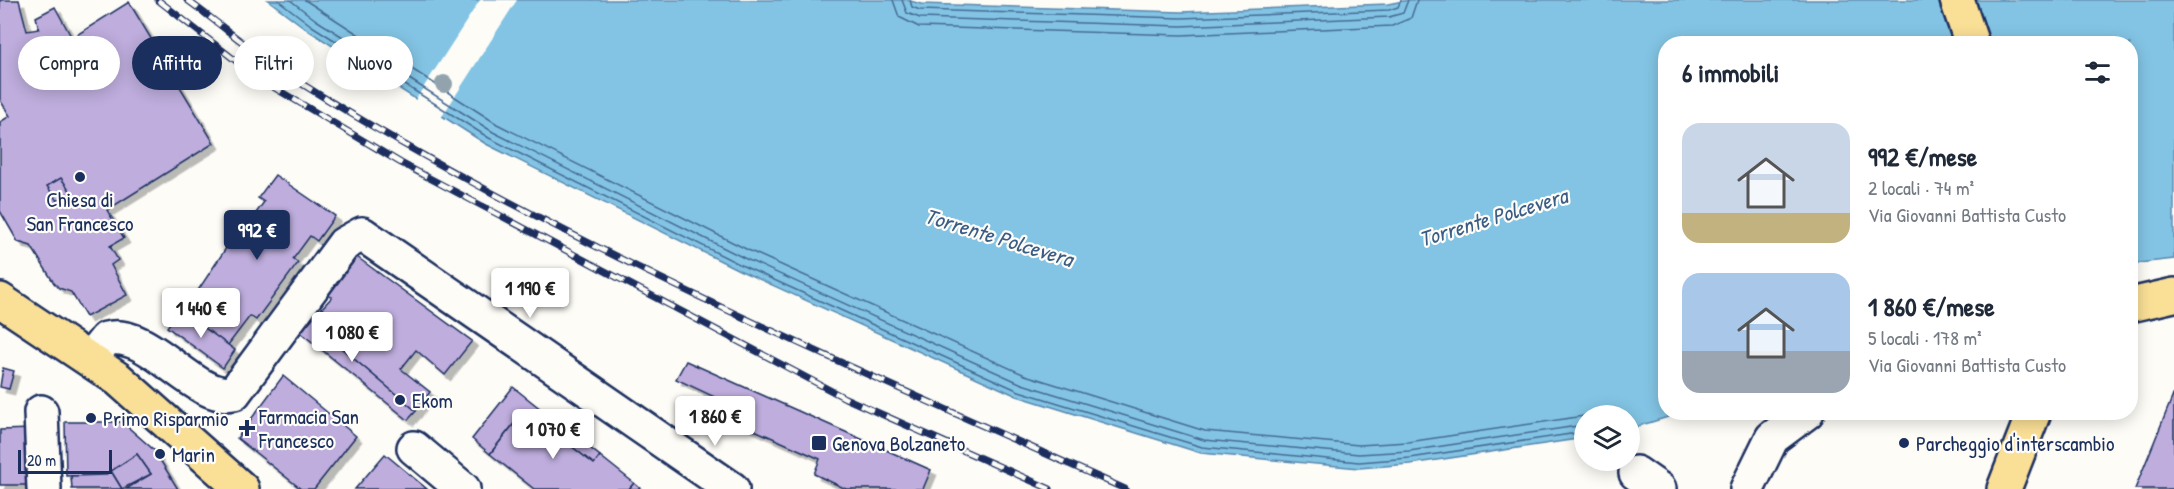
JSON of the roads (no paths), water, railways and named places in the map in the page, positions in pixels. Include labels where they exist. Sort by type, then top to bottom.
[{"type":"main road","points":[[1957,0],[1968,36]]},
{"type":"main road","points":[[2138,303],[2174,295]]},
{"type":"main road","points":[[0,300],[90,359],[145,401],[242,489]]},
{"type":"main road","points":[[2004,489],[2031,420]]},
{"type":"street","points":[[90,359],[106,339],[124,338],[152,352],[215,393],[234,393],[344,244],[362,234],[732,489]]},
{"type":"street","points":[[41,412],[44,489]]},
{"type":"street","points":[[1747,489],[1772,438],[1796,420]]},
{"type":"street","points":[[414,448],[463,489]]},
{"type":"water","name":"Torrente Polcevera","points":[[268,0],[907,0],[921,4],[1181,12],[1388,4],[1408,0],[2174,0],[2174,259],[2138,263],[2138,36],[1658,36],[1658,420],[1640,426],[1640,405],[1574,405],[1574,439],[1410,464],[1359,468],[1201,453],[1017,396],[739,270],[486,144],[401,90],[413,90],[413,36],[326,36],[326,42]]},
{"type":"railway","points":[[158,0],[258,78],[401,163],[845,398],[1050,489]]},
{"type":"railway","points":[[187,0],[253,51],[294,79],[394,139],[495,195],[702,298],[1125,489]]},
{"type":"place","name":"Chiesa di San Francesco","points":[[80,177]]},
{"type":"place","name":"Ekom","points":[[400,400]]},
{"type":"place","name":"Primo Risparmio","points":[[91,418]]},
{"type":"place","name":"Farmacia San Francesco","points":[[247,428]]},
{"type":"place","name":"Genova Bolzaneto","points":[[819,443]]},
{"type":"place","name":"Parcheggio d'interscambio","points":[[1904,443]]},
{"type":"place","name":"Marin","points":[[160,454]]}]
